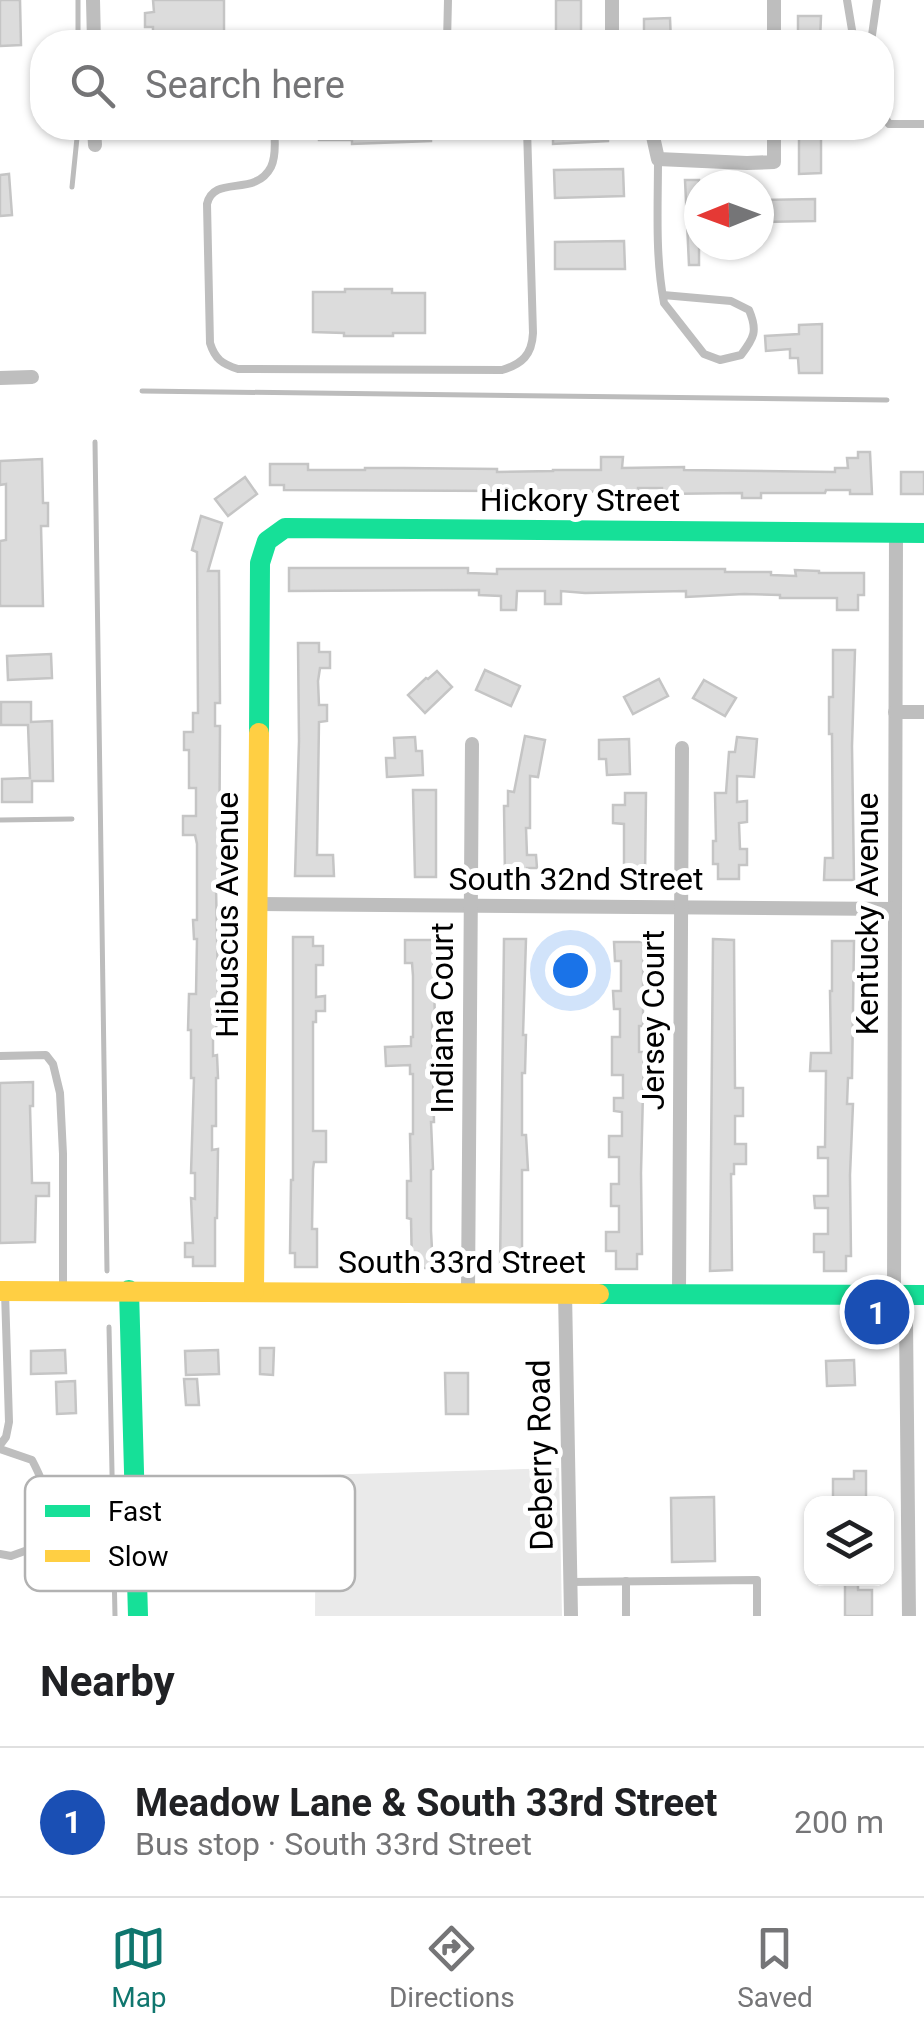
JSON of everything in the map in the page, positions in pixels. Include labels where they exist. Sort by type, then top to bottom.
[{"type":"street","points":[[93,0],[94,30]]},
{"type":"street","points":[[612,0],[612,30]]},
{"type":"street","points":[[774,0],[774,30]]},
{"type":"street","points":[[94,140],[94,145]]},
{"type":"street","points":[[654,140],[658,159],[748,163],[774,162],[774,140]]},
{"type":"street","points":[[0,378],[32,377]]},
{"type":"street","name":"Hickory Street","points":[[268,541],[286,528],[924,533]]},
{"type":"street","name":"Kentucky Avenue","points":[[896,532],[894,1294],[906,1322],[909,1616]]},
{"type":"street","name":"Hibuscus Avenue","points":[[254,1291],[260,564],[268,541]]},
{"type":"street","points":[[895,712],[924,712]]},
{"type":"street","name":"Indiana Court","points":[[468,1292],[472,744]]},
{"type":"street","name":"Jersey Court","points":[[678,1293],[682,748]]},
{"type":"street","name":"South 32nd Street","points":[[257,904],[894,910]]},
{"type":"street","points":[[129,1290],[134,1476]]},
{"type":"street","name":"South 33rd Street","points":[[2,1291],[924,1295]]},
{"type":"street","name":"Deberry Road","points":[[565,1292],[570,1616]]},
{"type":"street","points":[[137,1591],[138,1616]]},
{"type":"lane","points":[[447,30],[448,0]]},
{"type":"lane","points":[[847,0],[852,30]]},
{"type":"lane","points":[[873,30],[877,0]]},
{"type":"lane","points":[[894,124],[924,124]]},
{"type":"lane","points":[[273,140],[271,167],[259,180],[243,187],[217,188],[207,204],[210,343],[224,364],[238,369],[502,370],[517,366],[533,346],[528,140]]},
{"type":"lane","points":[[658,159],[659,275],[664,303],[704,354],[720,360],[741,356],[754,338],[749,310],[731,301],[663,296]]},
{"type":"lane","points":[[0,1056],[46,1055],[56,1074],[62,1137],[63,1290]]},
{"type":"lane","points":[[2,1291],[9,1422],[0,1447],[32,1460],[40,1476]]},
{"type":"lane","points":[[0,1554],[10,1556],[25,1551]]},
{"type":"lane","points":[[570,1582],[757,1580],[757,1616]]},
{"type":"lane","points":[[626,1581],[626,1616]]},
{"type":"shaded area","points":[[559,1468],[562,1616],[315,1616],[315,1591],[355,1591],[355,1476],[316,1475]]},
{"type":"building","points":[[0,0],[20,0],[21,45],[0,46]]},
{"type":"building","points":[[153,0],[224,0],[224,30],[153,30],[145,27],[145,13],[154,12]]},
{"type":"building","points":[[556,0],[581,0],[581,30],[556,30]]},
{"type":"building","points":[[798,16],[821,16],[820,30],[798,30]]},
{"type":"building","points":[[670,18],[670,30],[644,30],[644,19]]},
{"type":"building","points":[[352,140],[431,140],[431,141],[352,144]]},
{"type":"building","points":[[553,140],[608,140],[608,141],[553,144]]},
{"type":"building","points":[[799,140],[821,140],[821,173],[799,174]]},
{"type":"building","points":[[623,169],[624,196],[555,198],[554,170]]},
{"type":"building","points":[[9,174],[12,215],[0,216],[0,175]]},
{"type":"building","points":[[815,199],[815,221],[774,222],[774,200]]},
{"type":"building","points":[[624,241],[625,269],[555,269],[555,242]]},
{"type":"building","points":[[345,289],[425,293],[425,333],[344,336],[313,332],[313,292]]},
{"type":"building","points":[[822,324],[822,373],[799,373],[798,358],[790,358],[790,349],[766,351],[765,336],[799,334],[799,325]]},
{"type":"building","points":[[858,452],[870,452],[872,494],[826,490],[761,493],[761,498],[742,498],[742,493],[662,494],[662,488],[507,493],[284,490],[284,485],[270,485],[270,464],[308,464],[308,470],[553,471],[601,470],[601,457],[623,457],[622,468],[835,472],[835,468],[848,468],[847,458],[858,458]]},
{"type":"building","points":[[42,459],[43,503],[48,503],[48,526],[41,526],[43,606],[0,606],[0,541],[6,540],[6,484],[0,485],[0,461]]},
{"type":"building","points":[[901,472],[924,472],[924,494],[901,494]]},
{"type":"building","points":[[245,477],[257,494],[228,516],[215,499]]},
{"type":"building","points":[[201,516],[222,523],[208,571],[219,571],[220,703],[215,703],[215,726],[220,726],[218,985],[213,1031],[218,1078],[216,1126],[212,1126],[212,1150],[218,1149],[215,1266],[193,1266],[193,1257],[185,1257],[185,1243],[193,1243],[191,1198],[195,1199],[195,1173],[191,1173],[194,1078],[188,1030],[189,994],[196,994],[197,939],[193,920],[197,920],[197,844],[195,835],[183,835],[183,816],[196,816],[196,788],[189,788],[189,750],[184,750],[184,732],[193,732],[193,713],[198,713],[197,552],[192,550]]},
{"type":"building","points":[[289,568],[468,568],[468,573],[497,574],[497,569],[725,569],[796,576],[795,570],[864,573],[864,595],[858,595],[858,610],[837,610],[837,598],[744,594],[686,597],[686,591],[561,591],[561,604],[545,604],[545,591],[517,591],[516,610],[501,610],[501,596],[479,595],[479,590],[289,591]]},
{"type":"building","points":[[298,643],[319,643],[319,652],[330,652],[330,668],[320,668],[318,681],[319,705],[327,705],[327,721],[319,722],[317,855],[333,855],[334,876],[295,876]]},
{"type":"building","points":[[833,650],[855,650],[854,880],[824,880],[825,858],[833,858],[829,697],[833,697]]},
{"type":"building","points":[[51,654],[52,678],[8,680],[7,656]]},
{"type":"building","points":[[485,670],[520,686],[511,706],[476,690]]},
{"type":"building","points":[[437,671],[452,687],[425,713],[408,695]]},
{"type":"building","points":[[659,679],[668,696],[633,714],[624,697]]},
{"type":"building","points":[[704,680],[736,698],[725,716],[693,698]]},
{"type":"building","points":[[1,702],[31,702],[31,722],[52,721],[53,781],[32,781],[32,802],[2,802],[2,779],[30,778],[28,725],[1,725]]},
{"type":"building","points":[[525,736],[545,740],[538,777],[530,776],[530,828],[526,828],[527,855],[536,855],[537,868],[527,868],[527,877],[505,878],[504,806],[508,806],[508,791],[514,792]]},
{"type":"building","points":[[415,737],[416,751],[422,751],[423,775],[387,777],[386,758],[395,758],[394,738]]},
{"type":"building","points":[[737,737],[757,739],[754,777],[737,776],[737,802],[747,801],[747,822],[739,823],[740,849],[747,849],[747,865],[739,865],[739,879],[718,879],[718,864],[713,864],[715,793],[726,793],[729,752],[735,752]]},
{"type":"building","points":[[629,739],[630,774],[607,775],[606,759],[599,759],[599,740]]},
{"type":"building","points":[[413,790],[436,790],[436,877],[415,877]]},
{"type":"building","points":[[625,793],[646,793],[645,879],[624,879],[624,824],[613,823],[613,805],[625,805]]},
{"type":"building","points":[[293,937],[313,937],[313,946],[323,946],[323,965],[316,965],[316,997],[325,996],[325,1011],[316,1011],[313,1022],[313,1131],[326,1131],[326,1162],[314,1162],[313,1169],[312,1229],[317,1229],[317,1267],[295,1267],[295,1253],[290,1253]]},
{"type":"building","points":[[504,939],[526,939],[522,1135],[526,1135],[528,1170],[522,1170],[522,1268],[500,1269]]},
{"type":"building","points":[[713,939],[734,940],[735,1088],[743,1088],[743,1116],[735,1116],[735,1144],[746,1144],[746,1164],[734,1164],[731,1174],[732,1270],[710,1271]]},
{"type":"building","points":[[405,940],[433,940],[433,1268],[412,1268],[407,1181],[411,1181],[413,1074],[410,1065],[386,1066],[385,1047],[411,1046],[413,1037],[412,963],[405,963]]},
{"type":"building","points":[[832,941],[854,941],[852,1078],[848,1078],[847,1104],[853,1104],[851,1256],[846,1256],[846,1271],[824,1271],[824,1252],[814,1252],[814,1234],[828,1234],[828,1208],[815,1208],[814,1196],[828,1196],[828,1158],[818,1158],[818,1147],[825,1147],[826,1071],[810,1071],[811,1053],[831,1053]]},
{"type":"building","points":[[614,942],[643,942],[643,1026],[639,1026],[639,1052],[644,1052],[642,1254],[637,1254],[637,1269],[616,1269],[616,1251],[606,1251],[606,1232],[619,1232],[619,1206],[611,1206],[611,1184],[619,1184],[619,1157],[609,1157],[609,1136],[622,1136],[622,1112],[614,1111],[614,1098],[623,1098],[623,1075],[612,1075],[612,1037],[620,1037],[620,1009],[614,1009],[613,991],[621,991],[621,961],[615,961]]},
{"type":"building","points":[[33,1082],[32,1183],[49,1183],[49,1196],[36,1196],[35,1242],[0,1243],[0,1083]]},
{"type":"building","points":[[260,1348],[274,1348],[273,1375],[260,1374]]},
{"type":"building","points":[[65,1350],[66,1373],[31,1374],[31,1351]]},
{"type":"building","points":[[218,1350],[219,1374],[186,1375],[185,1351]]},
{"type":"building","points":[[854,1360],[855,1385],[827,1386],[826,1361]]},
{"type":"building","points":[[445,1373],[468,1373],[468,1414],[446,1414]]},
{"type":"building","points":[[184,1379],[197,1379],[199,1405],[186,1405]]},
{"type":"building","points":[[75,1381],[76,1413],[57,1414],[56,1382]]},
{"type":"building","points":[[854,1471],[866,1471],[866,1496],[833,1496],[833,1479],[854,1479]]},
{"type":"building","points":[[714,1497],[715,1561],[672,1562],[671,1498]]},
{"type":"building","points":[[845,1586],[872,1590],[872,1616],[845,1616]]},
{"type":"waterway","points":[[78,0],[78,30]]},
{"type":"waterway","points":[[72,187],[77,140]]},
{"type":"waterway","points":[[142,391],[887,400]]},
{"type":"waterway","points":[[95,442],[107,1271]]},
{"type":"waterway","points":[[0,820],[72,819]]},
{"type":"waterway","points":[[109,1327],[112,1476]]},
{"type":"waterway","points":[[114,1591],[115,1616]]},
{"type":"traffic: fast","points":[[259,733],[260,563],[267,541],[285,528],[924,533]]},
{"type":"traffic: fast","points":[[129,1290],[134,1476]]},
{"type":"traffic: fast","points":[[599,1294],[924,1295]]},
{"type":"traffic: fast","points":[[137,1591],[138,1616]]},
{"type":"traffic: slow","points":[[254,1291],[259,733]]},
{"type":"traffic: slow","points":[[0,1291],[599,1294]]},
{"type":"place","name":"Meadow Lane & South 33rd Street","points":[[877,1312]]}]
